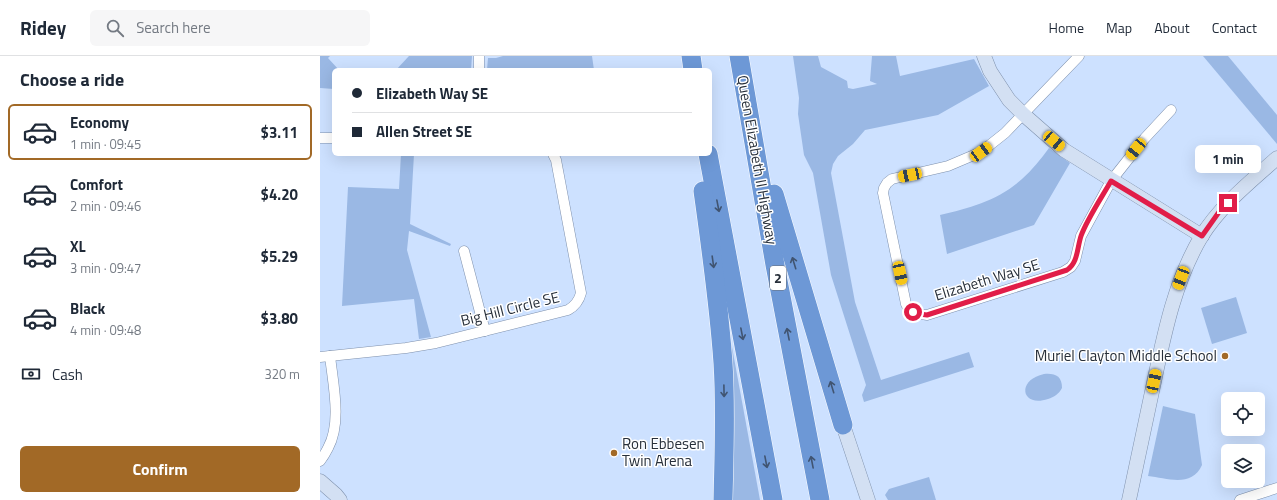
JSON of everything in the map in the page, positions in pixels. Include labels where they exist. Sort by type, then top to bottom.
[{"type":"highway","points":[[691,56],[693,68]]},
{"type":"highway","name":"Queen Elizabeth II Highway","points":[[739,56],[775,265],[820,500]]},
{"type":"highway","points":[[750,116],[843,425]]},
{"type":"highway","points":[[697,156],[718,303],[723,365],[724,426],[722,500]]},
{"type":"highway","points":[[708,156],[774,500]]},
{"type":"street","points":[[479,56],[479,68]]},
{"type":"street","points":[[984,56],[990,71],[1009,100],[1064,150],[1111,181],[1202,236]]},
{"type":"street","points":[[1023,114],[1080,56]]},
{"type":"street","points":[[1111,181],[1145,138],[1171,110]]},
{"type":"street","name":"Elizabeth Way SE","points":[[1023,114],[1001,137],[981,152],[948,166],[897,177],[887,183],[884,188],[908,309],[919,314],[927,315],[1067,270],[1072,267],[1081,236],[1111,181]]},
{"type":"street","points":[[320,138],[332,138]]},
{"type":"street","name":"Big Hill Circle SE","points":[[325,357],[432,344],[573,308],[581,293],[554,156]]},
{"type":"street","points":[[1129,500],[1166,325],[1176,292],[1187,264],[1202,236],[1219,212],[1277,158]]},
{"type":"street","points":[[464,251],[485,331]]},
{"type":"street","points":[[320,461],[329,447],[335,422],[335,405],[325,357]]},
{"type":"street","points":[[843,425],[868,500]]},
{"type":"street","points":[[320,481],[340,500]]},
{"type":"street","points":[[1240,500],[1277,488]]},
{"type":"shaded area","points":[[320,56],[330,56],[328,58],[337,68],[332,68],[332,89],[320,88]]},
{"type":"shaded area","points":[[409,56],[472,56],[471,68],[398,68]]},
{"type":"shaded area","points":[[503,56],[592,56],[594,68],[487,68],[488,58]]},
{"type":"shaded area","points":[[793,56],[818,56],[821,67],[847,81],[848,88],[853,89],[877,84],[870,81],[872,56],[896,56],[900,76],[974,59],[989,86],[938,115],[865,130],[853,144],[838,156],[833,164],[831,173],[855,302],[881,380],[969,352],[974,367],[864,402],[862,395],[866,385],[831,275],[813,173],[804,155],[798,114],[799,98]]},
{"type":"shaded area","points":[[1203,56],[1228,56],[1277,115],[1277,144]]},
{"type":"shaded area","points":[[1049,148],[1070,163],[1034,225],[947,254],[940,215],[973,206],[994,198],[1004,192],[1026,176]]},
{"type":"shaded area","points":[[401,156],[414,156],[410,224],[451,244],[450,246],[409,231],[407,250],[431,337],[419,339],[414,299],[342,306],[348,187],[399,189]]},
{"type":"shaded area","points":[[1236,297],[1247,333],[1212,344],[1201,308]]},
{"type":"shaded area","points":[[730,336],[760,500],[728,500]]},
{"type":"shaded area","points":[[1044,374],[1057,376],[1061,381],[1062,388],[1058,394],[1050,398],[1039,401],[1032,400],[1027,397],[1025,392],[1026,387],[1035,377]]},
{"type":"shaded area","points":[[1163,406],[1195,414],[1202,465],[1198,472],[1192,477],[1178,480],[1148,476]]},
{"type":"shaded area","points":[[929,477],[936,500],[888,500],[885,495],[889,489]]},
{"type":"place","name":"Muriel Clayton Middle School","points":[[1225,356]]},
{"type":"place","name":"Ron Ebbesen Twin Arena","points":[[614,453]]},
{"type":"route","points":[[913,312],[927,315],[1063,272],[1072,267],[1081,236],[1111,181],[1202,236],[1219,212],[1228,203]]}]
